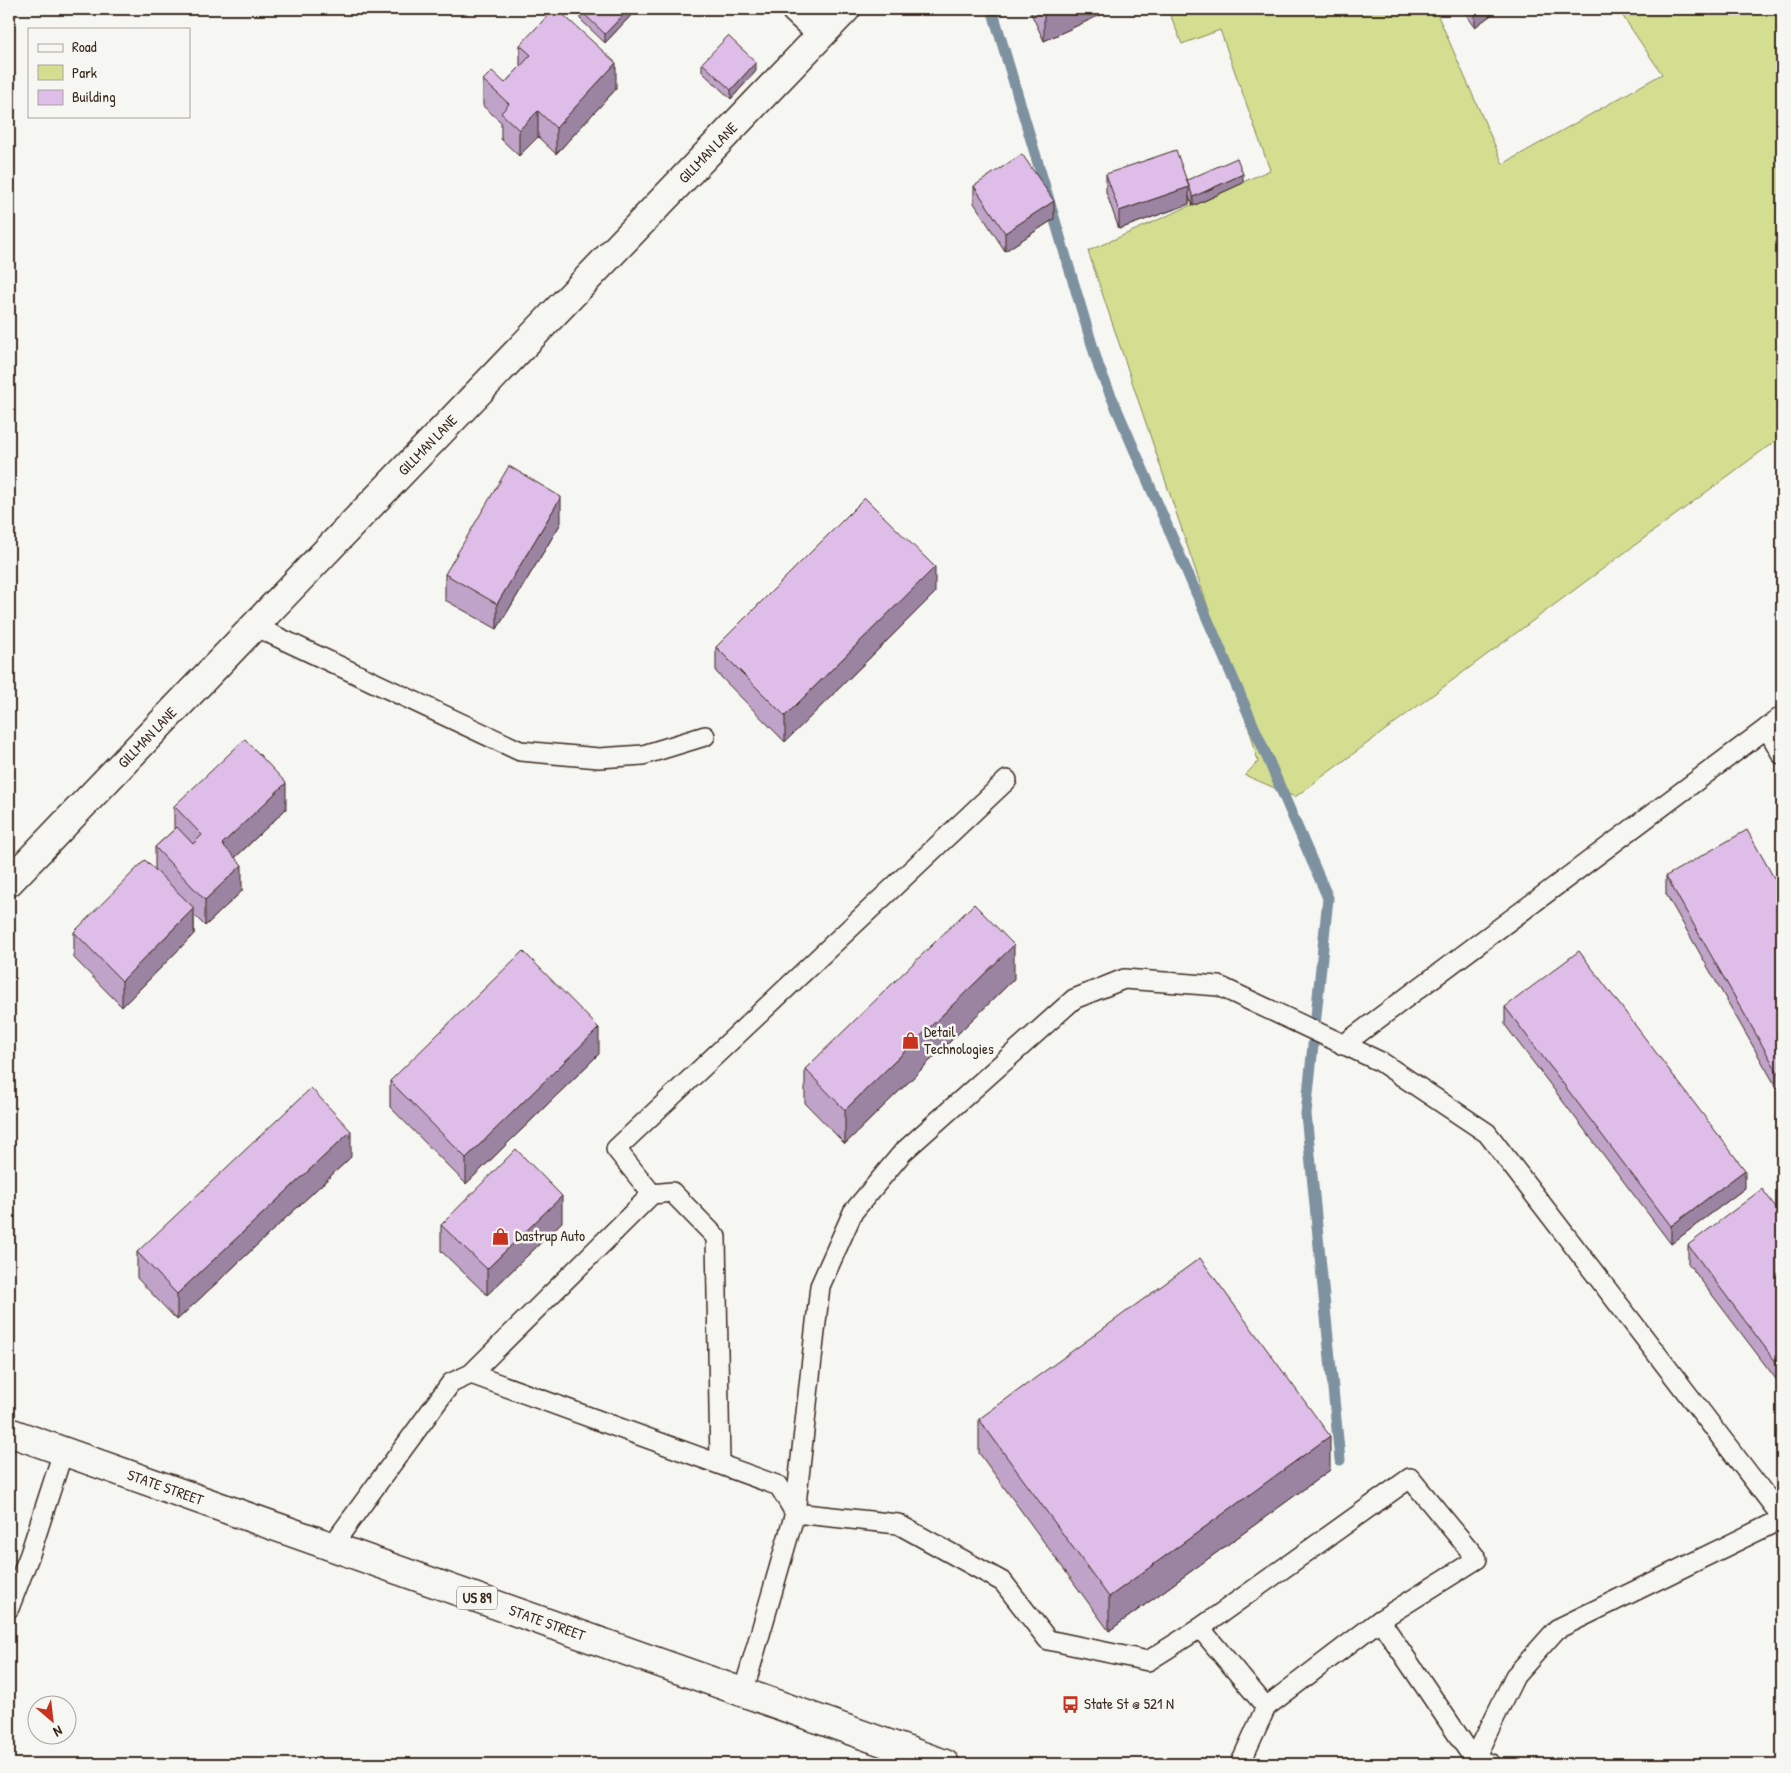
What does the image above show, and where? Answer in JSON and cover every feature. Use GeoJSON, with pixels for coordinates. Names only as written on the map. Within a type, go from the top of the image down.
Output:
{"type":"FeatureCollection","features":[{"type":"Feature","properties":{"kind":"street"},"geometry":{"type":"LineString","coordinates":[[795,9],[821,33]]}},
{"type":"Feature","properties":{"kind":"street","name":"GILLMAN LANE"},"geometry":{"type":"LineString","coordinates":[[9,882],[846,9]]}},
{"type":"Feature","properties":{"kind":"street","name":"STATE STREET"},"geometry":{"type":"LineString","coordinates":[[9,1432],[945,1764]]}},
{"type":"Feature","properties":{"kind":"lane"},"geometry":{"type":"LineString","coordinates":[[254,626],[520,751],[599,758],[643,755],[705,736]]}},
{"type":"Feature","properties":{"kind":"lane"},"geometry":{"type":"LineString","coordinates":[[1343,1045],[1782,716]]}},
{"type":"Feature","properties":{"kind":"lane"},"geometry":{"type":"LineString","coordinates":[[1767,728],[1782,755]]}},
{"type":"Feature","properties":{"kind":"lane"},"geometry":{"type":"LineString","coordinates":[[652,1194],[616,1149],[1007,780]]}},
{"type":"Feature","properties":{"kind":"lane"},"geometry":{"type":"LineString","coordinates":[[744,1693],[795,1513],[820,1286],[853,1212],[903,1152],[1074,999],[1124,980],[1219,986],[1381,1062],[1487,1133],[1782,1518],[1557,1629],[1515,1676],[1479,1762]]}},
{"type":"Feature","properties":{"kind":"lane"},"geometry":{"type":"LineString","coordinates":[[331,1546],[451,1383],[471,1374],[652,1194],[672,1192],[716,1237],[720,1464]]}},
{"type":"Feature","properties":{"kind":"lane"},"geometry":{"type":"LineString","coordinates":[[471,1374],[779,1486],[795,1513]]}},
{"type":"Feature","properties":{"kind":"lane"},"geometry":{"type":"LineString","coordinates":[[9,1608],[30,1554],[63,1452]]}},
{"type":"Feature","properties":{"kind":"lane"},"geometry":{"type":"LineString","coordinates":[[795,1513],[898,1524],[1003,1582],[1048,1640],[1148,1661],[1200,1628],[1410,1478],[1477,1559],[1380,1620],[1266,1707],[1240,1764]]}},
{"type":"Feature","properties":{"kind":"lane"},"geometry":{"type":"LineString","coordinates":[[1380,1620],[1479,1762]]}},
{"type":"Feature","properties":{"kind":"lane"},"geometry":{"type":"LineString","coordinates":[[1200,1628],[1266,1707]]}},
{"type":"Feature","properties":{"kind":"green space"},"geometry":{"type":"Polygon","coordinates":[[[1168,9],[1435,9],[1503,164],[1662,74],[1620,12],[1628,9],[1782,9],[1782,436],[1295,797],[1245,775],[1258,762],[1252,738],[1088,251],[1270,170],[1220,30],[1182,44],[1168,9]]]}},
{"type":"Feature","properties":{"kind":"building"},"geometry":{"type":"Polygon","coordinates":[[[554,9],[557,9],[616,63],[556,128],[538,111],[519,130],[501,113],[509,104],[483,80],[492,71],[505,83],[531,55],[520,45],[554,9]]]}},
{"type":"Feature","properties":{"kind":"building"},"geometry":{"type":"Polygon","coordinates":[[[581,9],[629,9],[605,34],[581,9]]]}},
{"type":"Feature","properties":{"kind":"building"},"geometry":{"type":"Polygon","coordinates":[[[1041,9],[1057,9],[1044,15],[1041,9]]]}},
{"type":"Feature","properties":{"kind":"building"},"geometry":{"type":"Polygon","coordinates":[[[728,36],[756,62],[731,90],[702,63],[728,36]]]}},
{"type":"Feature","properties":{"kind":"building"},"geometry":{"type":"Polygon","coordinates":[[[1176,150],[1189,187],[1119,211],[1106,174],[1176,150]]]}},
{"type":"Feature","properties":{"kind":"building"},"geometry":{"type":"Polygon","coordinates":[[[1022,154],[1054,201],[1005,233],[974,186],[1022,154]]]}},
{"type":"Feature","properties":{"kind":"building"},"geometry":{"type":"Polygon","coordinates":[[[1237,158],[1243,174],[1193,197],[1187,180],[1237,158]]]}},
{"type":"Feature","properties":{"kind":"building"},"geometry":{"type":"Polygon","coordinates":[[[509,466],[561,497],[497,604],[445,574],[509,466]]]}},
{"type":"Feature","properties":{"kind":"building"},"geometry":{"type":"Polygon","coordinates":[[[865,498],[935,567],[785,716],[716,647],[865,498]]]}},
{"type":"Feature","properties":{"kind":"building"},"geometry":{"type":"Polygon","coordinates":[[[245,739],[286,783],[222,844],[242,865],[205,900],[155,847],[177,827],[193,844],[202,835],[174,806],[245,739]]]}},
{"type":"Feature","properties":{"kind":"building"},"geometry":{"type":"Polygon","coordinates":[[[1747,830],[1782,892],[1782,1080],[1666,876],[1747,830]]]}},
{"type":"Feature","properties":{"kind":"building"},"geometry":{"type":"Polygon","coordinates":[[[145,860],[194,908],[122,981],[74,932],[145,860]]]}},
{"type":"Feature","properties":{"kind":"building"},"geometry":{"type":"Polygon","coordinates":[[[974,904],[1014,945],[845,1110],[805,1069],[974,904]]]}},
{"type":"Feature","properties":{"kind":"building"},"geometry":{"type":"Polygon","coordinates":[[[523,951],[599,1028],[466,1158],[390,1081],[523,951]]]}},
{"type":"Feature","properties":{"kind":"building"},"geometry":{"type":"Polygon","coordinates":[[[1579,951],[1745,1170],[1671,1226],[1505,1007],[1579,951]]]}},
{"type":"Feature","properties":{"kind":"building"},"geometry":{"type":"Polygon","coordinates":[[[311,1088],[351,1131],[177,1294],[137,1252],[311,1088]]]}},
{"type":"Feature","properties":{"kind":"building"},"geometry":{"type":"Polygon","coordinates":[[[516,1149],[562,1196],[487,1269],[441,1225],[516,1149]]]}},
{"type":"Feature","properties":{"kind":"building"},"geometry":{"type":"Polygon","coordinates":[[[1762,1189],[1782,1215],[1782,1370],[1688,1245],[1762,1189]]]}},
{"type":"Feature","properties":{"kind":"building"},"geometry":{"type":"Polygon","coordinates":[[[1200,1258],[1330,1436],[1109,1597],[979,1419],[1200,1258]]]}},
{"type":"Feature","properties":{"kind":"waterway"},"geometry":{"type":"LineString","coordinates":[[992,9],[1099,368],[1328,898],[1306,1114],[1340,1460]]}},
{"type":"Feature","properties":{"kind":"place","name":"Detail Technologies"},"geometry":{"type":"Point","coordinates":[910,1041]}},
{"type":"Feature","properties":{"kind":"place","name":"Dastrup Auto"},"geometry":{"type":"Point","coordinates":[501,1236]}},
{"type":"Feature","properties":{"kind":"place","name":"State St @ 521 N"},"geometry":{"type":"Point","coordinates":[1070,1704]}}]}
